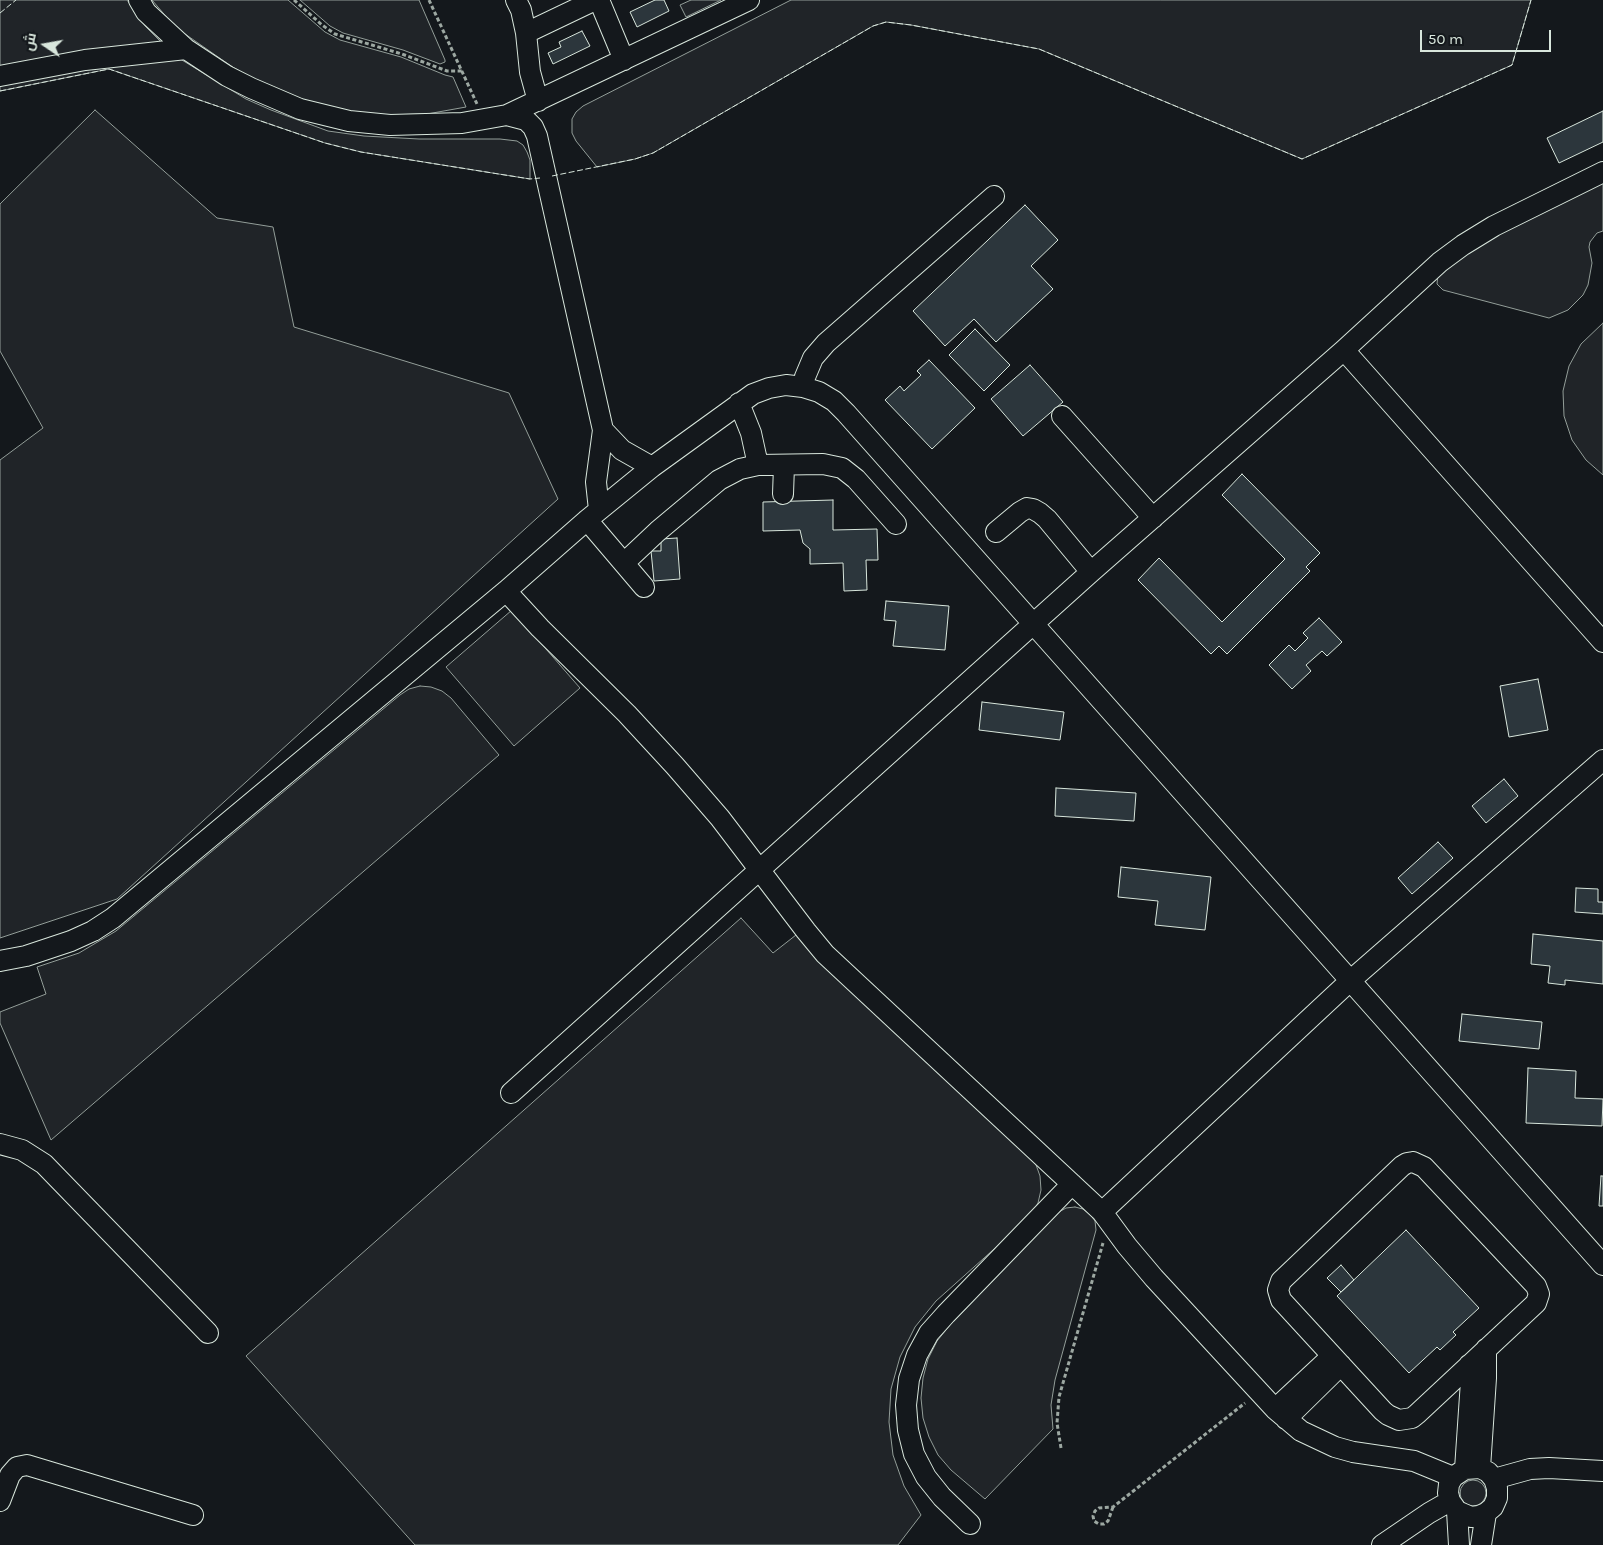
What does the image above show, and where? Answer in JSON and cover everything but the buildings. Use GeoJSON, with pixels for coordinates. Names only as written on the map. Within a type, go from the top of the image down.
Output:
{"type":"FeatureCollection","features":[{"type":"Feature","properties":{"kind":"lane"},"geometry":{"type":"LineString","coordinates":[[139,0],[146,12],[186,49],[227,76],[300,109],[330,118],[397,126],[438,125],[485,120],[507,115],[749,0]]}},
{"type":"Feature","properties":{"kind":"lane"},"geometry":{"type":"LineString","coordinates":[[516,0],[526,33],[530,72],[538,101]]}},
{"type":"Feature","properties":{"kind":"lane"},"geometry":{"type":"LineString","coordinates":[[526,33],[595,0]]}},
{"type":"Feature","properties":{"kind":"lane"},"geometry":{"type":"LineString","coordinates":[[599,0],[624,60]]}},
{"type":"Feature","properties":{"kind":"lane"},"geometry":{"type":"LineString","coordinates":[[0,76],[85,60],[186,49]]}},
{"type":"Feature","properties":{"kind":"lane"},"geometry":{"type":"LineString","coordinates":[[507,115],[526,120],[533,127],[537,136],[603,430],[593,515],[624,563],[644,587]]}},
{"type":"Feature","properties":{"kind":"lane"},"geometry":{"type":"LineString","coordinates":[[511,1093],[1091,572],[1344,350],[1434,268],[1463,245],[1528,208],[1603,172]]}},
{"type":"Feature","properties":{"kind":"lane"},"geometry":{"type":"LineString","coordinates":[[803,387],[813,358],[826,343],[994,196]]}},
{"type":"Feature","properties":{"kind":"lane"},"geometry":{"type":"LineString","coordinates":[[1344,350],[1603,642]]}},
{"type":"Feature","properties":{"kind":"lane"},"geometry":{"type":"LineString","coordinates":[[0,961],[26,956],[71,941],[93,931],[113,918],[652,467],[753,394],[769,388],[786,385],[803,387],[819,392],[834,401],[846,413],[1352,980],[1603,1265]]}},
{"type":"Feature","properties":{"kind":"lane"},"geometry":{"type":"LineString","coordinates":[[739,404],[751,433],[758,465]]}},
{"type":"Feature","properties":{"kind":"lane"},"geometry":{"type":"LineString","coordinates":[[1062,416],[1152,518]]}},
{"type":"Feature","properties":{"kind":"lane"},"geometry":{"type":"LineString","coordinates":[[603,430],[622,450],[652,467]]}},
{"type":"Feature","properties":{"kind":"lane"},"geometry":{"type":"LineString","coordinates":[[624,563],[719,480],[740,469],[758,465],[823,464],[842,468],[856,479],[896,524]]}},
{"type":"Feature","properties":{"kind":"lane"},"geometry":{"type":"LineString","coordinates":[[783,494],[784,466]]}},
{"type":"Feature","properties":{"kind":"lane"},"geometry":{"type":"LineString","coordinates":[[996,532],[1020,512],[1027,508],[1033,509],[1046,519],[1091,572]]}},
{"type":"Feature","properties":{"kind":"lane"},"geometry":{"type":"LineString","coordinates":[[506,591],[540,628],[652,740],[720,818],[825,954],[1072,1184],[1105,1218],[1154,1278],[1259,1392],[1280,1414],[1301,1431],[1335,1447],[1353,1452],[1473,1473],[1512,1473],[1540,1468],[1603,1471]]}},
{"type":"Feature","properties":{"kind":"lane"},"geometry":{"type":"LineString","coordinates":[[1105,1218],[1352,980],[1603,760]]}},
{"type":"Feature","properties":{"kind":"lane"},"geometry":{"type":"LineString","coordinates":[[0,1144],[22,1150],[44,1164],[208,1333]]}},
{"type":"Feature","properties":{"kind":"lane"},"geometry":{"type":"LineString","coordinates":[[1413,1162],[1424,1167],[1538,1290],[1539,1294],[1536,1303],[1486,1350],[1417,1414],[1412,1418],[1399,1420],[1388,1415],[1281,1300],[1278,1290],[1279,1285],[1281,1280],[1402,1166],[1413,1162]]}},
{"type":"Feature","properties":{"kind":"lane"},"geometry":{"type":"LineString","coordinates":[[970,1524],[942,1497],[926,1477],[914,1454],[908,1430],[906,1404],[909,1379],[917,1355],[929,1333],[1072,1184]]}},
{"type":"Feature","properties":{"kind":"lane"},"geometry":{"type":"LineString","coordinates":[[1473,1473],[1486,1378],[1486,1350]]}},
{"type":"Feature","properties":{"kind":"lane"},"geometry":{"type":"LineString","coordinates":[[1280,1414],[1337,1360]]}},
{"type":"Feature","properties":{"kind":"lane"},"geometry":{"type":"LineString","coordinates":[[1470,1365],[1472,1380],[1473,1473]]}},
{"type":"Feature","properties":{"kind":"lane"},"geometry":{"type":"LineString","coordinates":[[0,1500],[10,1475],[17,1467],[27,1465],[194,1515]]}},
{"type":"Feature","properties":{"kind":"lane"},"geometry":{"type":"LineString","coordinates":[[1459,1545],[1453,1506],[1448,1493],[1449,1484],[1473,1473]]}},
{"type":"Feature","properties":{"kind":"lane"},"geometry":{"type":"LineString","coordinates":[[1382,1545],[1428,1513],[1453,1506],[1471,1517],[1486,1513],[1493,1507],[1497,1498],[1497,1488],[1473,1473]]}},
{"type":"Feature","properties":{"kind":"lane"},"geometry":{"type":"LineString","coordinates":[[1482,1545],[1486,1513]]}},
{"type":"Feature","properties":{"kind":"path"},"geometry":{"type":"LineString","coordinates":[[294,0],[335,34],[402,54],[442,70],[462,72]]}},
{"type":"Feature","properties":{"kind":"path"},"geometry":{"type":"LineString","coordinates":[[429,0],[485,120]]}},
{"type":"Feature","properties":{"kind":"path"},"geometry":{"type":"LineString","coordinates":[[1061,1448],[1057,1410],[1105,1218]]}},
{"type":"Feature","properties":{"kind":"path"},"geometry":{"type":"LineString","coordinates":[[1113,1507],[1099,1508],[1093,1516],[1094,1521],[1104,1524],[1108,1521],[1113,1507],[1259,1392]]}},
{"type":"Feature","properties":{"kind":"shaded area"},"geometry":{"type":"Polygon","coordinates":[[[0,0],[127,0],[145,26],[166,47],[0,72],[0,0]]]}},
{"type":"Feature","properties":{"kind":"shaded area"},"geometry":{"type":"Polygon","coordinates":[[[152,0],[288,0],[325,32],[340,40],[401,57],[453,77],[466,107],[427,114],[377,115],[352,112],[303,100],[257,81],[231,66],[175,27],[152,0]]]}},
{"type":"Feature","properties":{"kind":"shaded area"},"geometry":{"type":"Polygon","coordinates":[[[300,0],[419,0],[445,62],[440,64],[403,50],[343,33],[330,26],[300,0]]]}},
{"type":"Feature","properties":{"kind":"shaded area"},"geometry":{"type":"Polygon","coordinates":[[[691,0],[721,0],[686,17],[680,5],[691,0]]]}},
{"type":"Feature","properties":{"kind":"shaded area"},"geometry":{"type":"Polygon","coordinates":[[[791,0],[1531,0],[1512,65],[1302,159],[1039,49],[886,22],[873,26],[653,153],[597,167],[576,141],[572,133],[572,119],[583,106],[791,0]]]}},
{"type":"Feature","properties":{"kind":"shaded area"},"geometry":{"type":"Polygon","coordinates":[[[172,54],[246,99],[328,131],[364,136],[419,139],[500,139],[517,141],[523,145],[530,160],[530,179],[361,152],[325,143],[109,69],[0,91],[0,80],[172,54]]]}},
{"type":"Feature","properties":{"kind":"shaded area"},"geometry":{"type":"Polygon","coordinates":[[[95,110],[217,218],[273,227],[294,327],[509,393],[558,499],[117,899],[0,938],[0,460],[43,428],[0,351],[0,204],[95,110]]]}},
{"type":"Feature","properties":{"kind":"shaded area"},"geometry":{"type":"Polygon","coordinates":[[[1603,178],[1603,231],[1597,233],[1590,242],[1592,263],[1588,285],[1583,295],[1568,310],[1549,318],[1443,290],[1437,284],[1438,274],[1456,257],[1603,178]]]}},
{"type":"Feature","properties":{"kind":"shaded area"},"geometry":{"type":"Polygon","coordinates":[[[1603,323],[1603,475],[1586,460],[1572,440],[1564,416],[1563,391],[1569,366],[1581,344],[1603,323]]]}},
{"type":"Feature","properties":{"kind":"shaded area"},"geometry":{"type":"Polygon","coordinates":[[[512,610],[580,688],[514,746],[446,667],[512,610]]]}},
{"type":"Feature","properties":{"kind":"shaded area"},"geometry":{"type":"Polygon","coordinates":[[[420,686],[442,691],[451,698],[499,755],[51,1140],[0,1023],[0,1012],[46,994],[37,967],[79,953],[116,931],[400,695],[409,689],[420,686]]]}},
{"type":"Feature","properties":{"kind":"shaded area"},"geometry":{"type":"Polygon","coordinates":[[[741,918],[773,953],[796,935],[1027,1151],[1035,1162],[1040,1176],[1041,1190],[1038,1203],[1031,1216],[936,1301],[915,1327],[900,1357],[891,1389],[889,1422],[893,1455],[904,1486],[921,1515],[898,1545],[415,1545],[246,1356],[741,918]]]}},
{"type":"Feature","properties":{"kind":"shaded area"},"geometry":{"type":"Polygon","coordinates":[[[1075,1207],[1083,1209],[1090,1214],[1095,1221],[1096,1230],[1055,1380],[1051,1405],[1053,1429],[985,1499],[951,1470],[938,1455],[929,1437],[923,1418],[921,1398],[923,1378],[928,1359],[937,1341],[950,1325],[1059,1212],[1066,1208],[1075,1207]]]}},
{"type":"Feature","properties":{"kind":"shaded area"},"geometry":{"type":"Polygon","coordinates":[[[1473,1480],[1482,1484],[1486,1493],[1482,1502],[1473,1506],[1464,1502],[1460,1493],[1464,1484],[1473,1480]]]}},
{"type":"Feature","properties":{"kind":"fence"},"geometry":{"type":"LineString","coordinates":[[0,13],[16,0]]}},
{"type":"Feature","properties":{"kind":"fence"},"geometry":{"type":"LineString","coordinates":[[552,176],[635,159],[653,153],[873,26],[886,22],[1039,49],[1302,159],[1512,65],[1531,0]]}},
{"type":"Feature","properties":{"kind":"fence"},"geometry":{"type":"LineString","coordinates":[[0,91],[109,69],[325,143],[361,152],[530,179],[540,178]]}}]}
